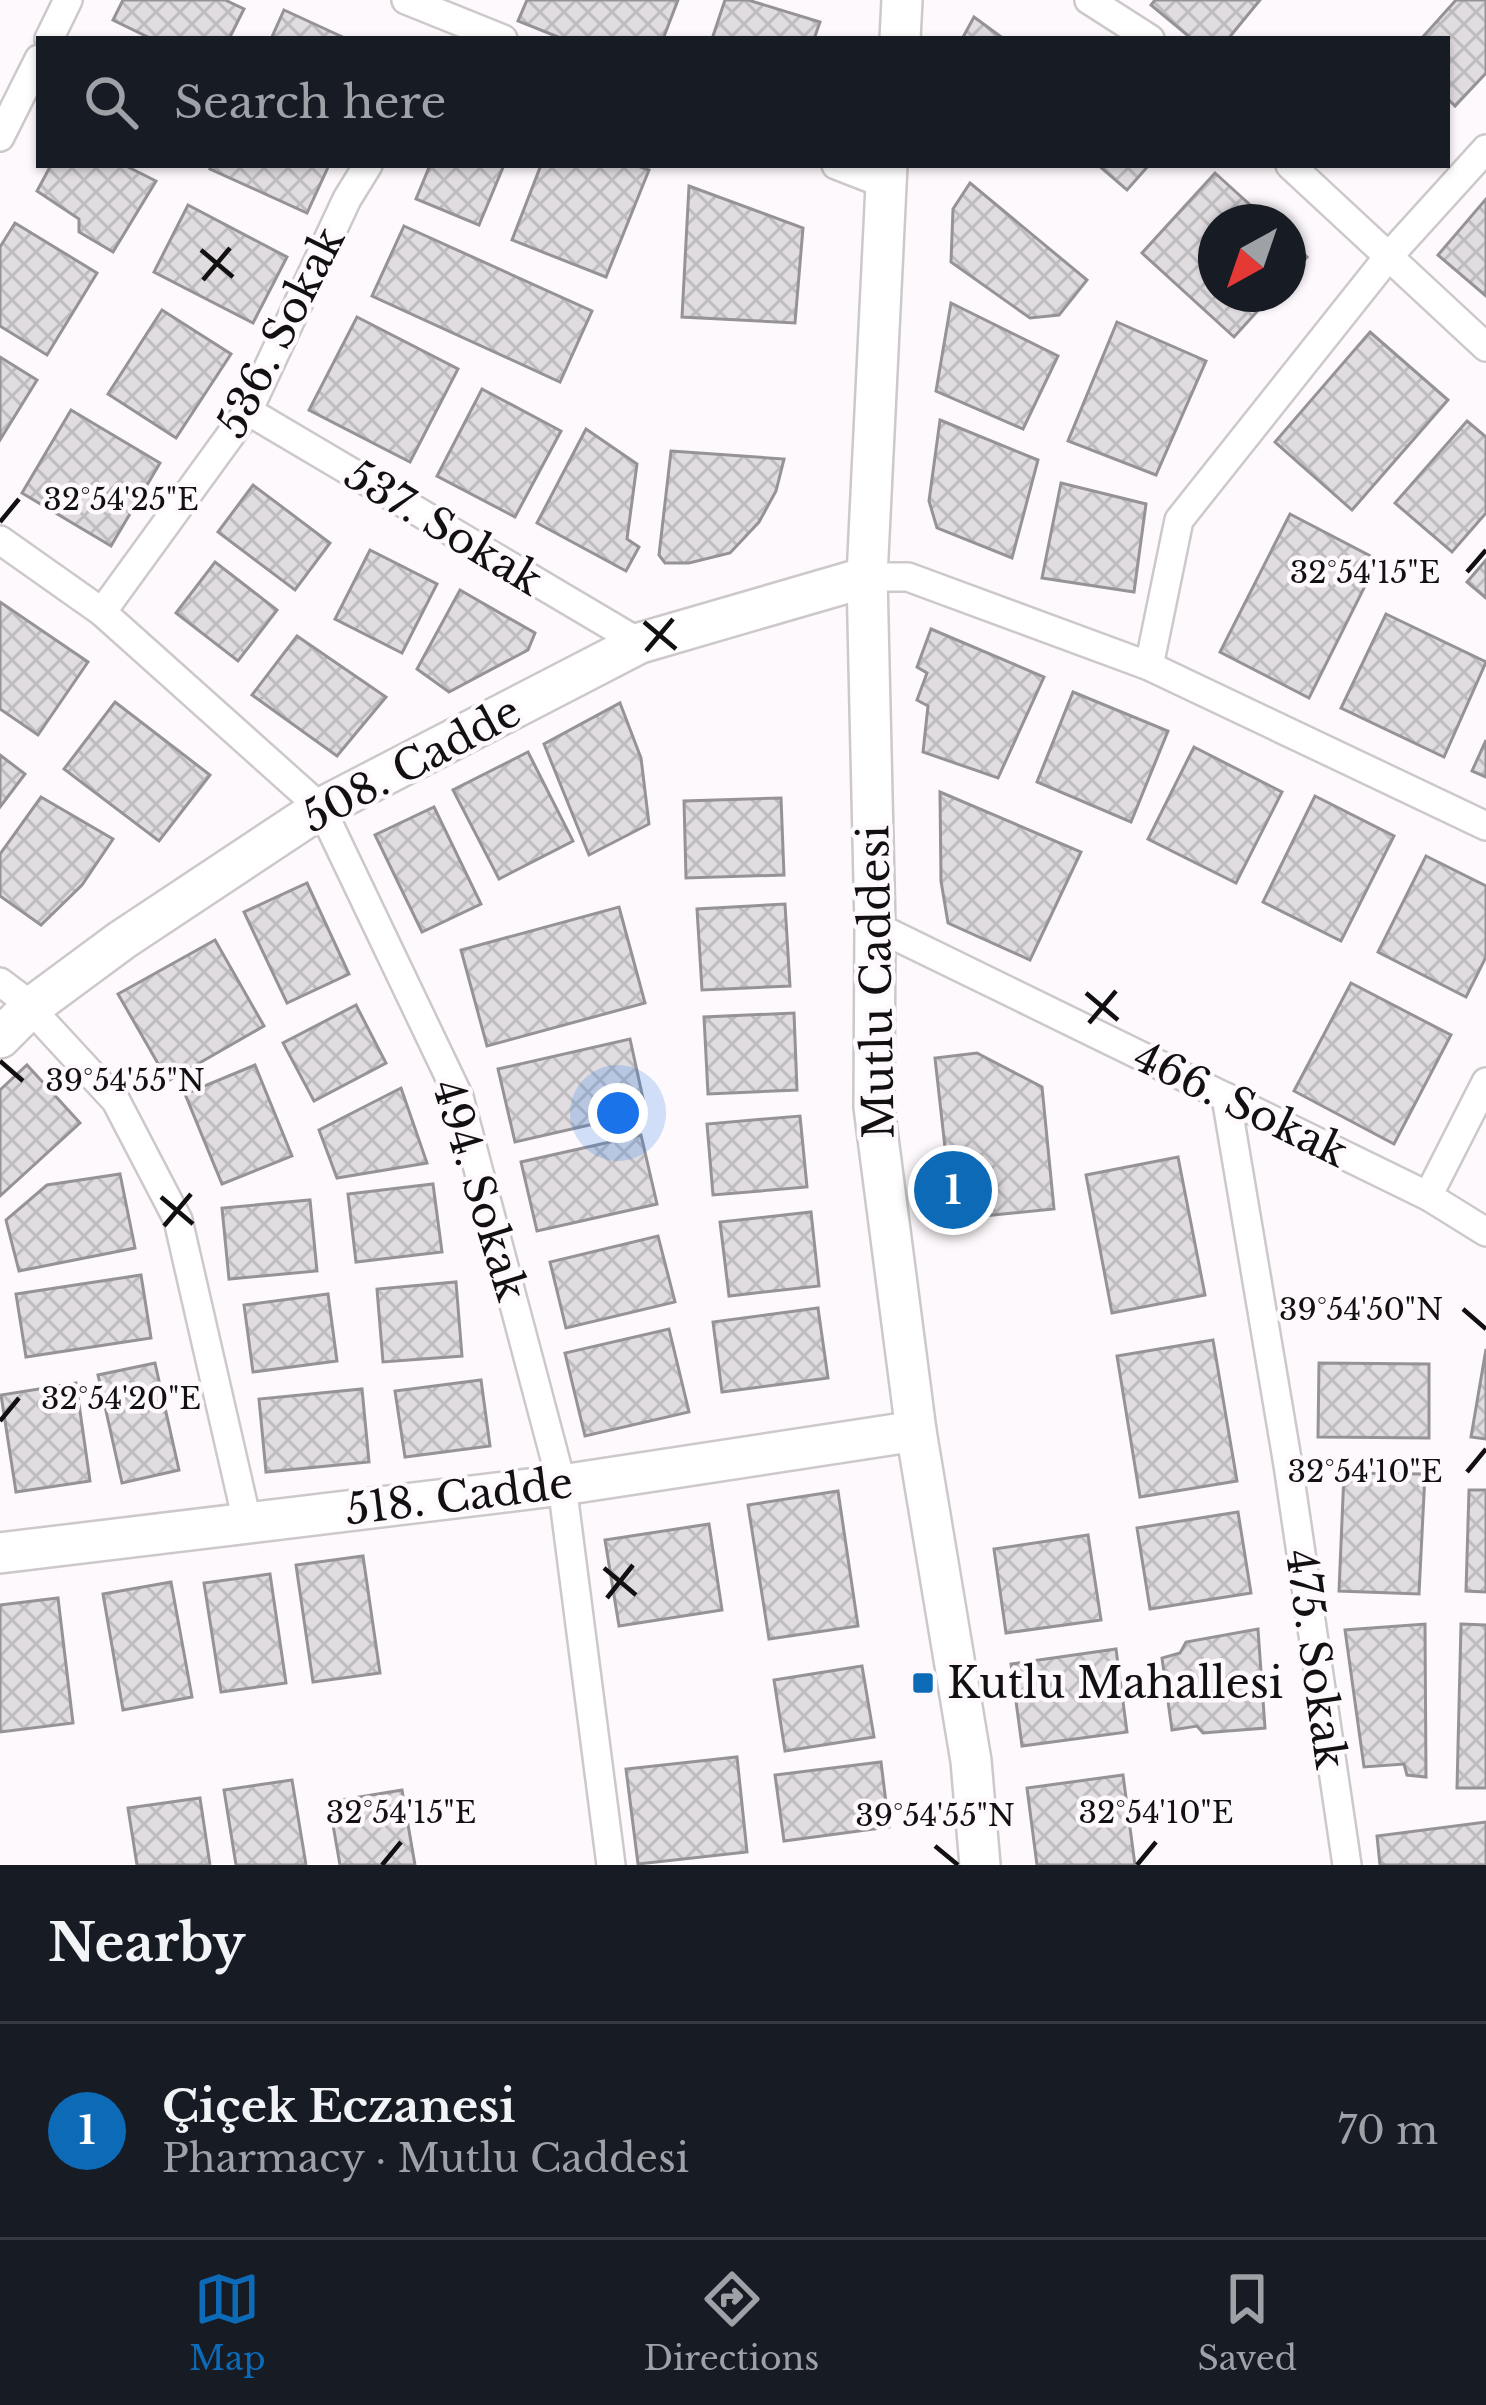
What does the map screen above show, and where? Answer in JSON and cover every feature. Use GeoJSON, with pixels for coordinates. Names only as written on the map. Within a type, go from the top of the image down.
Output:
{"type":"FeatureCollection","features":[{"type":"Feature","properties":{"kind":"street"},"geometry":{"type":"LineString","coordinates":[[50,36],[68,0]]}},
{"type":"Feature","properties":{"kind":"street"},"geometry":{"type":"LineString","coordinates":[[406,0],[450,30],[485,36]]}},
{"type":"Feature","properties":{"kind":"street"},"geometry":{"type":"LineString","coordinates":[[900,36],[902,0]]}},
{"type":"Feature","properties":{"kind":"street"},"geometry":{"type":"LineString","coordinates":[[1089,0],[1145,36]]}},
{"type":"Feature","properties":{"kind":"street"},"geometry":{"type":"LineString","coordinates":[[0,137],[36,65]]}},
{"type":"Feature","properties":{"kind":"street"},"geometry":{"type":"LineString","coordinates":[[1148,666],[1179,520],[1388,257],[1486,149]]}},
{"type":"Feature","properties":{"kind":"street","name":"536. Sokak"},"geometry":{"type":"LineString","coordinates":[[102,612],[248,411],[347,199],[366,168]]}},
{"type":"Feature","properties":{"kind":"street"},"geometry":{"type":"LineString","coordinates":[[853,168],[886,174]]}},
{"type":"Feature","properties":{"kind":"street"},"geometry":{"type":"LineString","coordinates":[[1293,168],[1486,347]]}},
{"type":"Feature","properties":{"kind":"street","name":"Mutlu Caddesi"},"geometry":{"type":"LineString","coordinates":[[886,174],[867,577],[874,1107],[916,1431],[971,1761],[980,1865]]}},
{"type":"Feature","properties":{"kind":"street","name":"537. Sokak"},"geometry":{"type":"LineString","coordinates":[[248,411],[640,643]]}},
{"type":"Feature","properties":{"kind":"street","name":"494. Sokak"},"geometry":{"type":"LineString","coordinates":[[0,540],[102,612],[321,808],[459,1097],[562,1486],[611,1865]]}},
{"type":"Feature","properties":{"kind":"street"},"geometry":{"type":"LineString","coordinates":[[867,577],[908,578],[1148,666],[1486,826]]}},
{"type":"Feature","properties":{"kind":"street","name":"508. Cadde"},"geometry":{"type":"LineString","coordinates":[[0,1038],[30,1008],[122,940],[321,808],[640,643],[867,577]]}},
{"type":"Feature","properties":{"kind":"street","name":"466. Sokak"},"geometry":{"type":"LineString","coordinates":[[875,926],[1428,1196],[1486,1232]]}},
{"type":"Feature","properties":{"kind":"street"},"geometry":{"type":"LineString","coordinates":[[0,982],[116,1101],[178,1220],[247,1521]]}},
{"type":"Feature","properties":{"kind":"street"},"geometry":{"type":"LineString","coordinates":[[1428,1196],[1486,1082]]}},
{"type":"Feature","properties":{"kind":"street","name":"475. Sokak"},"geometry":{"type":"LineString","coordinates":[[1226,1097],[1288,1465],[1347,1865]]}},
{"type":"Feature","properties":{"kind":"street","name":"518. Cadde"},"geometry":{"type":"LineString","coordinates":[[0,1553],[562,1486],[916,1431]]}},
{"type":"Feature","properties":{"kind":"building"},"geometry":{"type":"Polygon","coordinates":[[[123,0],[225,0],[244,9],[230,36],[146,36],[113,20],[123,0]]]}},
{"type":"Feature","properties":{"kind":"building"},"geometry":{"type":"Polygon","coordinates":[[[527,0],[678,0],[664,36],[556,36],[518,21],[527,0]]]}},
{"type":"Feature","properties":{"kind":"building"},"geometry":{"type":"Polygon","coordinates":[[[725,0],[748,0],[820,22],[815,36],[713,36],[725,0]]]}},
{"type":"Feature","properties":{"kind":"building"},"geometry":{"type":"Polygon","coordinates":[[[1155,0],[1260,0],[1230,36],[1188,36],[1151,5],[1155,0]]]}},
{"type":"Feature","properties":{"kind":"building"},"geometry":{"type":"Polygon","coordinates":[[[1456,0],[1486,0],[1486,73],[1455,106],[1450,101],[1450,36],[1424,36],[1456,0]]]}},
{"type":"Feature","properties":{"kind":"building"},"geometry":{"type":"Polygon","coordinates":[[[284,10],[340,36],[272,36],[284,10]]]}},
{"type":"Feature","properties":{"kind":"building"},"geometry":{"type":"Polygon","coordinates":[[[974,17],[1000,36],[964,36],[974,17]]]}},
{"type":"Feature","properties":{"kind":"building"},"geometry":{"type":"Polygon","coordinates":[[[49,168],[130,168],[156,181],[113,252],[79,232],[79,219],[37,191],[49,168]]]}},
{"type":"Feature","properties":{"kind":"building"},"geometry":{"type":"Polygon","coordinates":[[[210,168],[328,168],[307,213],[210,168]]]}},
{"type":"Feature","properties":{"kind":"building"},"geometry":{"type":"Polygon","coordinates":[[[429,168],[503,168],[479,225],[416,199],[429,168]]]}},
{"type":"Feature","properties":{"kind":"building"},"geometry":{"type":"Polygon","coordinates":[[[540,168],[649,170],[606,277],[512,240],[540,168]]]}},
{"type":"Feature","properties":{"kind":"building"},"geometry":{"type":"Polygon","coordinates":[[[1101,168],[1146,168],[1127,190],[1101,168]]]}},
{"type":"Feature","properties":{"kind":"building"},"geometry":{"type":"Polygon","coordinates":[[[1215,173],[1249,204],[1198,204],[1198,304],[1142,253],[1215,173]]]}},
{"type":"Feature","properties":{"kind":"building"},"geometry":{"type":"Polygon","coordinates":[[[970,183],[1087,280],[1059,315],[1030,318],[951,262],[953,209],[970,183]]]}},
{"type":"Feature","properties":{"kind":"building"},"geometry":{"type":"Polygon","coordinates":[[[689,186],[803,228],[795,323],[682,317],[689,186]]]}},
{"type":"Feature","properties":{"kind":"building"},"geometry":{"type":"Polygon","coordinates":[[[1486,199],[1486,296],[1438,255],[1486,199]]]}},
{"type":"Feature","properties":{"kind":"building"},"geometry":{"type":"Polygon","coordinates":[[[188,205],[287,257],[253,323],[154,272],[188,205]]]}},
{"type":"Feature","properties":{"kind":"building"},"geometry":{"type":"Polygon","coordinates":[[[15,223],[97,273],[47,355],[0,326],[0,247],[15,223]]]}},
{"type":"Feature","properties":{"kind":"building"},"geometry":{"type":"Polygon","coordinates":[[[404,226],[592,311],[560,382],[372,296],[404,226]]]}},
{"type":"Feature","properties":{"kind":"building"},"geometry":{"type":"Polygon","coordinates":[[[951,303],[1058,356],[1023,429],[936,391],[951,303]]]}},
{"type":"Feature","properties":{"kind":"building"},"geometry":{"type":"Polygon","coordinates":[[[162,310],[231,354],[176,438],[108,394],[162,310]]]}},
{"type":"Feature","properties":{"kind":"building"},"geometry":{"type":"Polygon","coordinates":[[[1207,312],[1257,312],[1234,337],[1207,312]]]}},
{"type":"Feature","properties":{"kind":"building"},"geometry":{"type":"Polygon","coordinates":[[[357,317],[458,369],[410,462],[309,410],[357,317]]]}},
{"type":"Feature","properties":{"kind":"building"},"geometry":{"type":"Polygon","coordinates":[[[1117,322],[1206,361],[1156,475],[1068,441],[1117,322]]]}},
{"type":"Feature","properties":{"kind":"building"},"geometry":{"type":"Polygon","coordinates":[[[1370,332],[1448,400],[1352,510],[1275,442],[1370,332]]]}},
{"type":"Feature","properties":{"kind":"building"},"geometry":{"type":"Polygon","coordinates":[[[0,357],[37,380],[0,440],[0,357]]]}},
{"type":"Feature","properties":{"kind":"building"},"geometry":{"type":"Polygon","coordinates":[[[482,389],[561,431],[515,517],[437,476],[482,389]]]}},
{"type":"Feature","properties":{"kind":"building"},"geometry":{"type":"Polygon","coordinates":[[[71,410],[160,463],[111,546],[22,493],[71,410]]]}},
{"type":"Feature","properties":{"kind":"building"},"geometry":{"type":"Polygon","coordinates":[[[940,420],[1038,460],[1012,558],[937,528],[929,501],[940,420]]]}},
{"type":"Feature","properties":{"kind":"building"},"geometry":{"type":"Polygon","coordinates":[[[1467,421],[1486,437],[1486,513],[1452,552],[1395,503],[1467,421]]]}},
{"type":"Feature","properties":{"kind":"building"},"geometry":{"type":"Polygon","coordinates":[[[586,429],[637,464],[627,539],[639,547],[626,571],[537,523],[586,429]]]}},
{"type":"Feature","properties":{"kind":"building"},"geometry":{"type":"Polygon","coordinates":[[[671,451],[784,459],[776,491],[759,522],[730,553],[689,563],[665,563],[659,555],[671,451]]]}},
{"type":"Feature","properties":{"kind":"building"},"geometry":{"type":"Polygon","coordinates":[[[1061,483],[1146,504],[1134,592],[1042,578],[1061,483]]]}},
{"type":"Feature","properties":{"kind":"building"},"geometry":{"type":"Polygon","coordinates":[[[253,485],[330,543],[295,590],[218,532],[253,485]]]}},
{"type":"Feature","properties":{"kind":"building"},"geometry":{"type":"Polygon","coordinates":[[[1290,514],[1378,560],[1309,698],[1220,652],[1290,514]]]}},
{"type":"Feature","properties":{"kind":"building"},"geometry":{"type":"Polygon","coordinates":[[[370,550],[437,584],[402,653],[335,619],[370,550]]]}},
{"type":"Feature","properties":{"kind":"building"},"geometry":{"type":"Polygon","coordinates":[[[1486,560],[1486,598],[1467,582],[1486,560]]]}},
{"type":"Feature","properties":{"kind":"building"},"geometry":{"type":"Polygon","coordinates":[[[215,562],[277,610],[238,661],[176,613],[215,562]]]}},
{"type":"Feature","properties":{"kind":"building"},"geometry":{"type":"Polygon","coordinates":[[[460,590],[535,633],[528,650],[449,692],[417,669],[460,590]]]}},
{"type":"Feature","properties":{"kind":"building"},"geometry":{"type":"Polygon","coordinates":[[[0,602],[88,662],[38,735],[0,709],[0,602]]]}},
{"type":"Feature","properties":{"kind":"building"},"geometry":{"type":"Polygon","coordinates":[[[1386,614],[1486,662],[1444,757],[1341,708],[1386,614]]]}},
{"type":"Feature","properties":{"kind":"building"},"geometry":{"type":"Polygon","coordinates":[[[931,629],[1044,677],[998,778],[923,752],[928,706],[917,700],[927,673],[917,667],[931,629]]]}},
{"type":"Feature","properties":{"kind":"building"},"geometry":{"type":"Polygon","coordinates":[[[297,636],[386,697],[337,756],[252,695],[297,636]]]}},
{"type":"Feature","properties":{"kind":"building"},"geometry":{"type":"Polygon","coordinates":[[[1073,692],[1168,731],[1131,822],[1037,782],[1073,692]]]}},
{"type":"Feature","properties":{"kind":"building"},"geometry":{"type":"Polygon","coordinates":[[[115,702],[210,775],[159,841],[64,769],[115,702]]]}},
{"type":"Feature","properties":{"kind":"building"},"geometry":{"type":"Polygon","coordinates":[[[620,703],[641,758],[649,824],[589,855],[544,744],[620,703]]]}},
{"type":"Feature","properties":{"kind":"building"},"geometry":{"type":"Polygon","coordinates":[[[1486,740],[1486,777],[1472,771],[1486,740]]]}},
{"type":"Feature","properties":{"kind":"building"},"geometry":{"type":"Polygon","coordinates":[[[1194,747],[1282,792],[1236,883],[1148,839],[1194,747]]]}},
{"type":"Feature","properties":{"kind":"building"},"geometry":{"type":"Polygon","coordinates":[[[528,752],[573,841],[499,879],[453,790],[528,752]]]}},
{"type":"Feature","properties":{"kind":"building"},"geometry":{"type":"Polygon","coordinates":[[[0,755],[25,774],[0,807],[0,755]]]}},
{"type":"Feature","properties":{"kind":"building"},"geometry":{"type":"Polygon","coordinates":[[[940,792],[1081,852],[1030,960],[948,923],[941,881],[940,792]]]}},
{"type":"Feature","properties":{"kind":"building"},"geometry":{"type":"Polygon","coordinates":[[[1315,796],[1394,836],[1341,941],[1263,902],[1315,796]]]}},
{"type":"Feature","properties":{"kind":"building"},"geometry":{"type":"Polygon","coordinates":[[[41,797],[113,839],[82,885],[41,925],[0,896],[0,854],[41,797]]]}},
{"type":"Feature","properties":{"kind":"building"},"geometry":{"type":"Polygon","coordinates":[[[781,798],[784,875],[686,878],[684,801],[781,798]]]}},
{"type":"Feature","properties":{"kind":"building"},"geometry":{"type":"Polygon","coordinates":[[[434,807],[481,904],[422,932],[375,835],[434,807]]]}},
{"type":"Feature","properties":{"kind":"building"},"geometry":{"type":"Polygon","coordinates":[[[1426,856],[1486,886],[1486,957],[1466,997],[1378,952],[1426,856]]]}},
{"type":"Feature","properties":{"kind":"building"},"geometry":{"type":"Polygon","coordinates":[[[307,883],[349,974],[287,1003],[244,912],[307,883]]]}},
{"type":"Feature","properties":{"kind":"building"},"geometry":{"type":"Polygon","coordinates":[[[785,904],[790,986],[702,990],[697,909],[785,904]]]}},
{"type":"Feature","properties":{"kind":"building"},"geometry":{"type":"Polygon","coordinates":[[[619,907],[645,1003],[487,1046],[461,950],[619,907]]]}},
{"type":"Feature","properties":{"kind":"building"},"geometry":{"type":"Polygon","coordinates":[[[215,940],[264,1026],[168,1081],[118,994],[215,940]]]}},
{"type":"Feature","properties":{"kind":"building"},"geometry":{"type":"Polygon","coordinates":[[[1351,983],[1451,1035],[1394,1144],[1294,1091],[1351,983]]]}},
{"type":"Feature","properties":{"kind":"building"},"geometry":{"type":"Polygon","coordinates":[[[356,1005],[386,1063],[314,1101],[283,1043],[356,1005]]]}},
{"type":"Feature","properties":{"kind":"building"},"geometry":{"type":"Polygon","coordinates":[[[794,1013],[797,1090],[708,1094],[704,1017],[794,1013]]]}},
{"type":"Feature","properties":{"kind":"building"},"geometry":{"type":"Polygon","coordinates":[[[630,1039],[646,1112],[515,1142],[498,1069],[630,1039]]]}},
{"type":"Feature","properties":{"kind":"building"},"geometry":{"type":"Polygon","coordinates":[[[977,1053],[1042,1087],[1054,1209],[953,1219],[935,1058],[977,1053]]]}},
{"type":"Feature","properties":{"kind":"building"},"geometry":{"type":"Polygon","coordinates":[[[27,1065],[80,1123],[0,1196],[0,1090],[27,1065]]]}},
{"type":"Feature","properties":{"kind":"building"},"geometry":{"type":"Polygon","coordinates":[[[255,1065],[292,1156],[222,1184],[185,1094],[255,1065]]]}},
{"type":"Feature","properties":{"kind":"building"},"geometry":{"type":"Polygon","coordinates":[[[401,1088],[427,1163],[337,1178],[319,1130],[401,1088]]]}},
{"type":"Feature","properties":{"kind":"building"},"geometry":{"type":"Polygon","coordinates":[[[800,1116],[807,1187],[713,1195],[707,1124],[800,1116]]]}},
{"type":"Feature","properties":{"kind":"building"},"geometry":{"type":"Polygon","coordinates":[[[641,1135],[657,1204],[537,1231],[521,1162],[641,1135]]]}},
{"type":"Feature","properties":{"kind":"building"},"geometry":{"type":"Polygon","coordinates":[[[1178,1157],[1205,1295],[1112,1313],[1086,1175],[1178,1157]]]}},
{"type":"Feature","properties":{"kind":"building"},"geometry":{"type":"Polygon","coordinates":[[[120,1174],[135,1248],[19,1271],[6,1220],[47,1185],[120,1174]]]}},
{"type":"Feature","properties":{"kind":"building"},"geometry":{"type":"Polygon","coordinates":[[[433,1184],[442,1252],[356,1262],[348,1194],[433,1184]]]}},
{"type":"Feature","properties":{"kind":"building"},"geometry":{"type":"Polygon","coordinates":[[[310,1200],[317,1271],[229,1279],[222,1208],[310,1200]]]}},
{"type":"Feature","properties":{"kind":"building"},"geometry":{"type":"Polygon","coordinates":[[[811,1212],[819,1286],[729,1296],[720,1222],[811,1212]]]}},
{"type":"Feature","properties":{"kind":"building"},"geometry":{"type":"Polygon","coordinates":[[[658,1236],[675,1302],[566,1328],[550,1262],[658,1236]]]}},
{"type":"Feature","properties":{"kind":"building"},"geometry":{"type":"Polygon","coordinates":[[[141,1275],[151,1338],[26,1357],[16,1294],[141,1275]]]}},
{"type":"Feature","properties":{"kind":"building"},"geometry":{"type":"Polygon","coordinates":[[[456,1282],[462,1356],[383,1362],[377,1289],[456,1282]]]}},
{"type":"Feature","properties":{"kind":"building"},"geometry":{"type":"Polygon","coordinates":[[[328,1294],[337,1361],[253,1372],[244,1305],[328,1294]]]}},
{"type":"Feature","properties":{"kind":"building"},"geometry":{"type":"Polygon","coordinates":[[[818,1308],[828,1378],[722,1392],[713,1322],[818,1308]]]}},
{"type":"Feature","properties":{"kind":"building"},"geometry":{"type":"Polygon","coordinates":[[[669,1329],[689,1412],[585,1436],[565,1353],[669,1329]]]}},
{"type":"Feature","properties":{"kind":"building"},"geometry":{"type":"Polygon","coordinates":[[[1213,1340],[1237,1481],[1140,1497],[1117,1356],[1213,1340]]]}},
{"type":"Feature","properties":{"kind":"building"},"geometry":{"type":"Polygon","coordinates":[[[1486,1349],[1486,1439],[1471,1437],[1486,1349]]]}},
{"type":"Feature","properties":{"kind":"building"},"geometry":{"type":"Polygon","coordinates":[[[155,1363],[179,1470],[122,1483],[98,1375],[155,1363]]]}},
{"type":"Feature","properties":{"kind":"building"},"geometry":{"type":"Polygon","coordinates":[[[1319,1363],[1429,1364],[1429,1438],[1318,1437],[1319,1363]]]}},
{"type":"Feature","properties":{"kind":"building"},"geometry":{"type":"Polygon","coordinates":[[[481,1380],[490,1446],[405,1457],[395,1391],[481,1380]]]}},
{"type":"Feature","properties":{"kind":"building"},"geometry":{"type":"Polygon","coordinates":[[[76,1383],[90,1481],[16,1492],[1,1395],[76,1383]]]}},
{"type":"Feature","properties":{"kind":"building"},"geometry":{"type":"Polygon","coordinates":[[[362,1389],[369,1462],[266,1472],[259,1399],[362,1389]]]}},
{"type":"Feature","properties":{"kind":"building"},"geometry":{"type":"Polygon","coordinates":[[[1344,1473],[1425,1474],[1419,1594],[1339,1591],[1344,1473]]]}},
{"type":"Feature","properties":{"kind":"building"},"geometry":{"type":"Polygon","coordinates":[[[1469,1490],[1486,1490],[1486,1592],[1466,1591],[1469,1490]]]}},
{"type":"Feature","properties":{"kind":"building"},"geometry":{"type":"Polygon","coordinates":[[[838,1491],[858,1626],[769,1639],[748,1505],[838,1491]]]}},
{"type":"Feature","properties":{"kind":"building"},"geometry":{"type":"Polygon","coordinates":[[[1238,1512],[1251,1593],[1150,1609],[1137,1528],[1238,1512]]]}},
{"type":"Feature","properties":{"kind":"building"},"geometry":{"type":"Polygon","coordinates":[[[709,1524],[722,1610],[619,1626],[605,1540],[709,1524]]]}},
{"type":"Feature","properties":{"kind":"building"},"geometry":{"type":"Polygon","coordinates":[[[1088,1535],[1101,1620],[1006,1633],[994,1549],[1088,1535]]]}},
{"type":"Feature","properties":{"kind":"building"},"geometry":{"type":"Polygon","coordinates":[[[363,1556],[380,1673],[313,1682],[296,1565],[363,1556]]]}},
{"type":"Feature","properties":{"kind":"building"},"geometry":{"type":"Polygon","coordinates":[[[270,1574],[286,1683],[221,1692],[204,1583],[270,1574]]]}},
{"type":"Feature","properties":{"kind":"building"},"geometry":{"type":"Polygon","coordinates":[[[171,1582],[192,1697],[123,1710],[103,1594],[171,1582]]]}},
{"type":"Feature","properties":{"kind":"building"},"geometry":{"type":"Polygon","coordinates":[[[58,1598],[73,1723],[0,1732],[0,1605],[58,1598]]]}},
{"type":"Feature","properties":{"kind":"building"},"geometry":{"type":"Polygon","coordinates":[[[1425,1624],[1426,1777],[1407,1775],[1404,1764],[1364,1767],[1345,1630],[1425,1624]]]}},
{"type":"Feature","properties":{"kind":"building"},"geometry":{"type":"Polygon","coordinates":[[[1461,1624],[1486,1625],[1486,1788],[1457,1788],[1461,1624]]]}},
{"type":"Feature","properties":{"kind":"building"},"geometry":{"type":"Polygon","coordinates":[[[1258,1629],[1265,1728],[1203,1733],[1197,1726],[1172,1730],[1162,1658],[1180,1653],[1186,1642],[1258,1629]]]}},
{"type":"Feature","properties":{"kind":"building"},"geometry":{"type":"Polygon","coordinates":[[[1116,1649],[1127,1732],[1022,1746],[1011,1664],[1116,1649]]]}},
{"type":"Feature","properties":{"kind":"building"},"geometry":{"type":"Polygon","coordinates":[[[862,1666],[874,1737],[785,1751],[774,1680],[862,1666]]]}},
{"type":"Feature","properties":{"kind":"building"},"geometry":{"type":"Polygon","coordinates":[[[737,1757],[747,1852],[638,1864],[626,1769],[737,1757]]]}},
{"type":"Feature","properties":{"kind":"building"},"geometry":{"type":"Polygon","coordinates":[[[881,1762],[889,1827],[784,1841],[775,1775],[881,1762]]]}},
{"type":"Feature","properties":{"kind":"building"},"geometry":{"type":"Polygon","coordinates":[[[1123,1775],[1135,1865],[1037,1865],[1027,1788],[1123,1775]]]}},
{"type":"Feature","properties":{"kind":"building"},"geometry":{"type":"Polygon","coordinates":[[[292,1780],[306,1865],[236,1865],[224,1790],[292,1780]]]}},
{"type":"Feature","properties":{"kind":"building"},"geometry":{"type":"Polygon","coordinates":[[[402,1790],[415,1865],[340,1865],[329,1802],[402,1790]]]}},
{"type":"Feature","properties":{"kind":"building"},"geometry":{"type":"Polygon","coordinates":[[[200,1798],[210,1865],[137,1865],[128,1808],[200,1798]]]}},
{"type":"Feature","properties":{"kind":"building"},"geometry":{"type":"Polygon","coordinates":[[[1486,1822],[1486,1865],[1380,1865],[1377,1836],[1486,1822]]]}},
{"type":"Feature","properties":{"kind":"place","name":"Çiçek Eczanesi"},"geometry":{"type":"Point","coordinates":[953,1190]}},
{"type":"Feature","properties":{"kind":"place","name":"Kutlu Mahallesi"},"geometry":{"type":"Point","coordinates":[923,1683]}}]}
